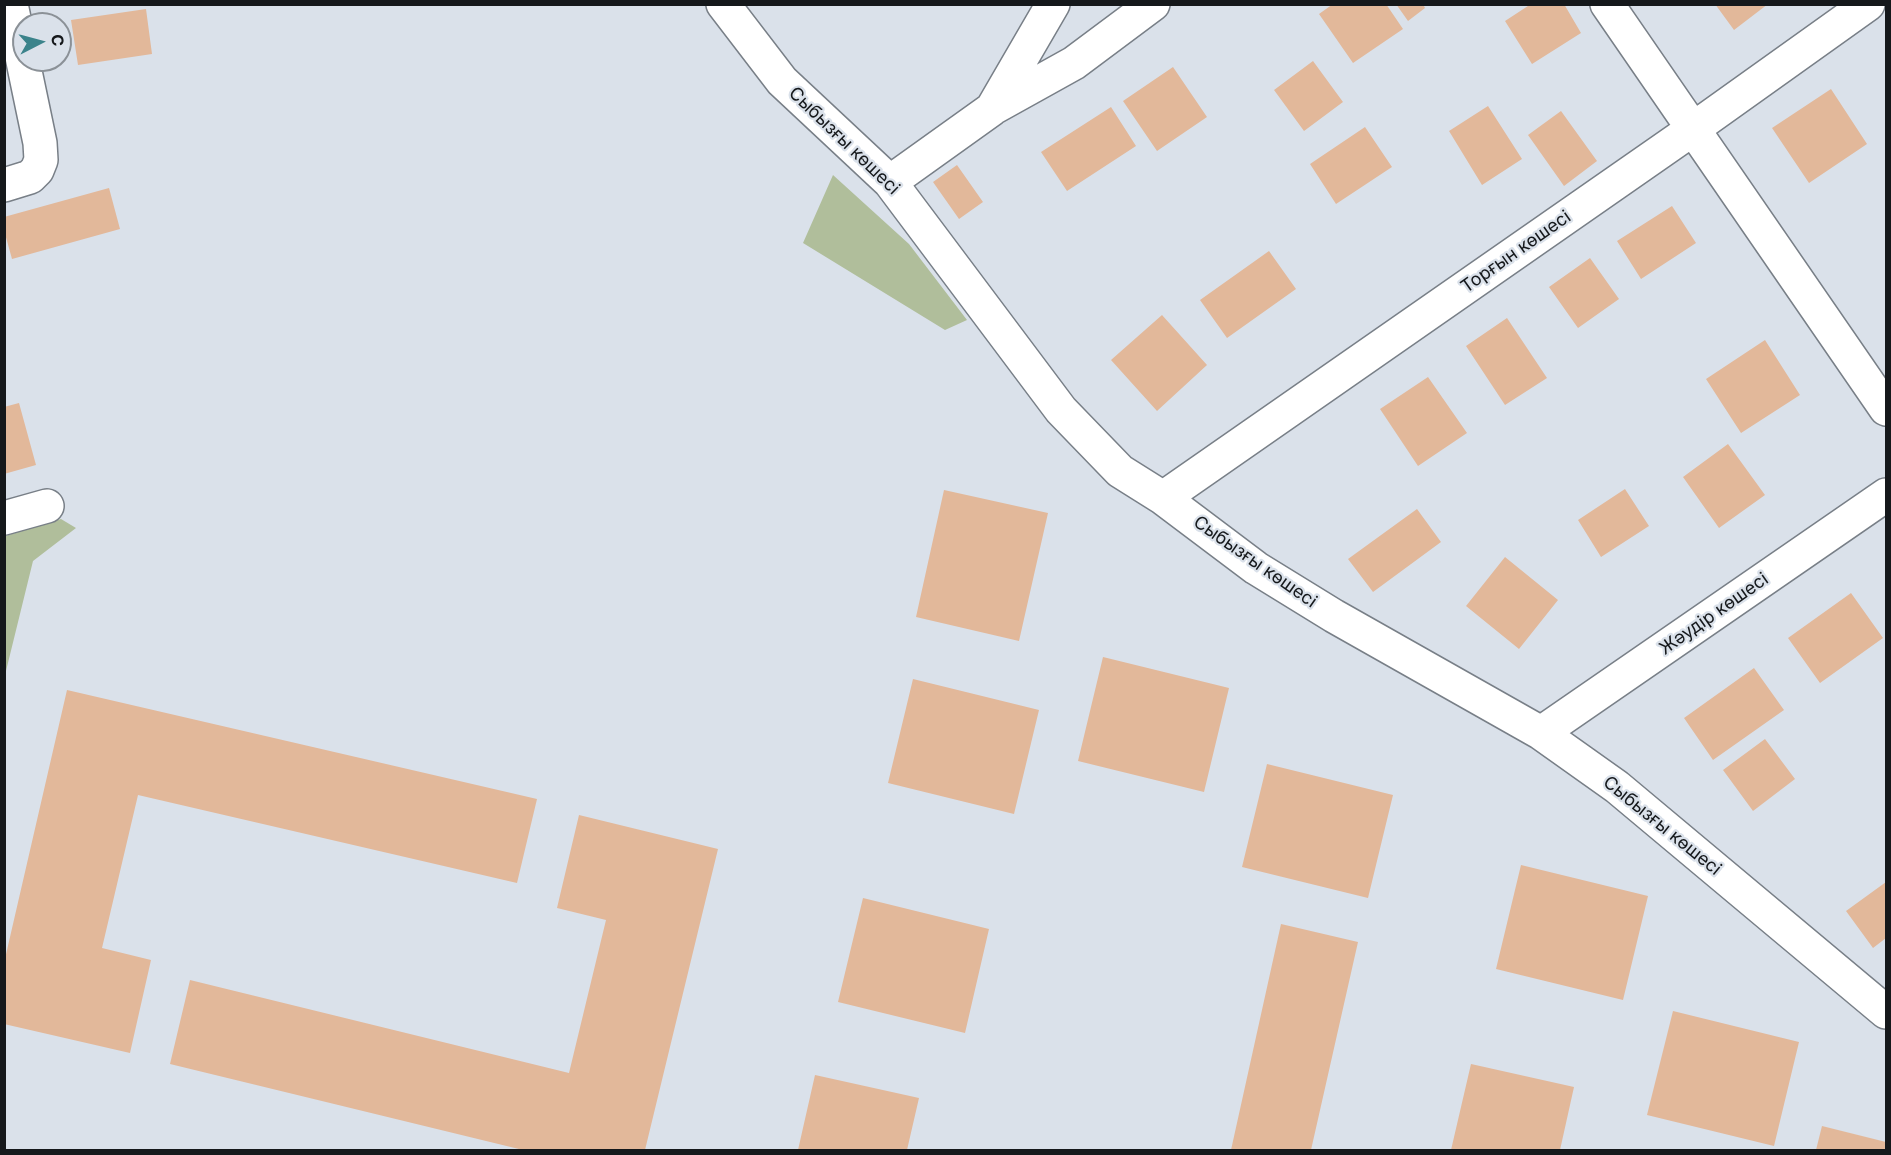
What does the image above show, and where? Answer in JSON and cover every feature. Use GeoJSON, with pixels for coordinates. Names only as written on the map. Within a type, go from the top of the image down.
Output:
{"type":"FeatureCollection","features":[{"type":"Feature","properties":{"kind":"street"},"geometry":{"type":"LineString","coordinates":[[4,185],[30,177],[37,170],[41,160],[40,143],[11,4]]}},
{"type":"Feature","properties":{"kind":"street","name":"Сыбызғы көшесі"},"geometry":{"type":"LineString","coordinates":[[723,4],[782,81],[890,182],[1060,410],[1120,471],[1163,498],[1266,574],[1334,616],[1541,733],[1617,787],[1885,1008]]}},
{"type":"Feature","properties":{"kind":"street"},"geometry":{"type":"LineString","coordinates":[[992,109],[1053,4]]}},
{"type":"Feature","properties":{"kind":"street"},"geometry":{"type":"LineString","coordinates":[[890,182],[992,109],[1074,63],[1153,4]]}},
{"type":"Feature","properties":{"kind":"street"},"geometry":{"type":"LineString","coordinates":[[1607,4],[1887,409]]}},
{"type":"Feature","properties":{"kind":"street","name":"Торғын көшесі"},"geometry":{"type":"LineString","coordinates":[[1163,498],[1693,129],[1868,4]]}},
{"type":"Feature","properties":{"kind":"street","name":"Жәудір көшесі"},"geometry":{"type":"LineString","coordinates":[[1541,733],[1887,495]]}},
{"type":"Feature","properties":{"kind":"street"},"geometry":{"type":"LineString","coordinates":[[4,518],[47,506]]}},
{"type":"Feature","properties":{"kind":"green space"},"geometry":{"type":"Polygon","coordinates":[[[833,175],[909,244],[967,320],[945,330],[803,243],[833,175]]]}},
{"type":"Feature","properties":{"kind":"green space"},"geometry":{"type":"Polygon","coordinates":[[[61,519],[76,528],[33,561],[5,675],[5,536],[61,519]]]}},
{"type":"Feature","properties":{"kind":"building"},"geometry":{"type":"Polygon","coordinates":[[[1333,4],[1386,4],[1403,29],[1353,63],[1319,14],[1333,4]]]}},
{"type":"Feature","properties":{"kind":"building"},"geometry":{"type":"Polygon","coordinates":[[[1396,4],[1423,4],[1425,8],[1408,21],[1396,4]]]}},
{"type":"Feature","properties":{"kind":"building"},"geometry":{"type":"Polygon","coordinates":[[[1531,4],[1564,4],[1581,33],[1532,64],[1505,21],[1531,4]]]}},
{"type":"Feature","properties":{"kind":"building"},"geometry":{"type":"Polygon","coordinates":[[[1715,4],[1768,4],[1734,30],[1715,4]]]}},
{"type":"Feature","properties":{"kind":"building"},"geometry":{"type":"Polygon","coordinates":[[[146,9],[152,54],[78,65],[72,20],[146,9]]]}},
{"type":"Feature","properties":{"kind":"building"},"geometry":{"type":"Polygon","coordinates":[[[1313,61],[1343,102],[1304,131],[1274,90],[1313,61]]]}},
{"type":"Feature","properties":{"kind":"building"},"geometry":{"type":"Polygon","coordinates":[[[1173,67],[1207,117],[1157,151],[1123,101],[1173,67]]]}},
{"type":"Feature","properties":{"kind":"building"},"geometry":{"type":"Polygon","coordinates":[[[1831,89],[1867,144],[1809,183],[1772,128],[1831,89]]]}},
{"type":"Feature","properties":{"kind":"building"},"geometry":{"type":"Polygon","coordinates":[[[1488,106],[1522,159],[1482,185],[1449,131],[1488,106]]]}},
{"type":"Feature","properties":{"kind":"building"},"geometry":{"type":"Polygon","coordinates":[[[1111,107],[1136,146],[1067,191],[1041,152],[1111,107]]]}},
{"type":"Feature","properties":{"kind":"building"},"geometry":{"type":"Polygon","coordinates":[[[1561,111],[1597,161],[1564,186],[1528,135],[1561,111]]]}},
{"type":"Feature","properties":{"kind":"building"},"geometry":{"type":"Polygon","coordinates":[[[1365,127],[1392,167],[1336,204],[1310,164],[1365,127]]]}},
{"type":"Feature","properties":{"kind":"building"},"geometry":{"type":"Polygon","coordinates":[[[957,165],[983,202],[959,219],[933,182],[957,165]]]}},
{"type":"Feature","properties":{"kind":"building"},"geometry":{"type":"Polygon","coordinates":[[[109,188],[120,229],[12,259],[4,230],[4,217],[109,188]]]}},
{"type":"Feature","properties":{"kind":"building"},"geometry":{"type":"Polygon","coordinates":[[[1672,206],[1696,243],[1641,279],[1617,241],[1672,206]]]}},
{"type":"Feature","properties":{"kind":"building"},"geometry":{"type":"Polygon","coordinates":[[[1269,251],[1296,289],[1227,338],[1200,300],[1269,251]]]}},
{"type":"Feature","properties":{"kind":"building"},"geometry":{"type":"Polygon","coordinates":[[[1590,258],[1619,299],[1578,328],[1549,287],[1590,258]]]}},
{"type":"Feature","properties":{"kind":"building"},"geometry":{"type":"Polygon","coordinates":[[[1162,315],[1207,365],[1157,411],[1111,360],[1162,315]]]}},
{"type":"Feature","properties":{"kind":"building"},"geometry":{"type":"Polygon","coordinates":[[[1507,318],[1547,378],[1505,405],[1466,346],[1507,318]]]}},
{"type":"Feature","properties":{"kind":"building"},"geometry":{"type":"Polygon","coordinates":[[[1765,340],[1800,395],[1741,433],[1706,379],[1765,340]]]}},
{"type":"Feature","properties":{"kind":"building"},"geometry":{"type":"Polygon","coordinates":[[[1428,377],[1467,433],[1418,466],[1380,409],[1428,377]]]}},
{"type":"Feature","properties":{"kind":"building"},"geometry":{"type":"Polygon","coordinates":[[[19,403],[36,465],[4,474],[4,407],[19,403]]]}},
{"type":"Feature","properties":{"kind":"building"},"geometry":{"type":"Polygon","coordinates":[[[1728,444],[1765,495],[1719,528],[1683,477],[1728,444]]]}},
{"type":"Feature","properties":{"kind":"building"},"geometry":{"type":"Polygon","coordinates":[[[1625,489],[1649,526],[1601,557],[1578,520],[1625,489]]]}},
{"type":"Feature","properties":{"kind":"building"},"geometry":{"type":"Polygon","coordinates":[[[944,490],[1048,513],[1019,641],[916,617],[944,490]]]}},
{"type":"Feature","properties":{"kind":"building"},"geometry":{"type":"Polygon","coordinates":[[[1417,509],[1441,542],[1373,592],[1348,559],[1417,509]]]}},
{"type":"Feature","properties":{"kind":"building"},"geometry":{"type":"Polygon","coordinates":[[[1505,557],[1558,600],[1519,649],[1466,606],[1505,557]]]}},
{"type":"Feature","properties":{"kind":"building"},"geometry":{"type":"Polygon","coordinates":[[[1851,593],[1883,638],[1820,683],[1788,638],[1851,593]]]}},
{"type":"Feature","properties":{"kind":"building"},"geometry":{"type":"Polygon","coordinates":[[[1103,657],[1229,688],[1204,792],[1078,761],[1103,657]]]}},
{"type":"Feature","properties":{"kind":"building"},"geometry":{"type":"Polygon","coordinates":[[[1754,668],[1784,710],[1713,760],[1684,718],[1754,668]]]}},
{"type":"Feature","properties":{"kind":"building"},"geometry":{"type":"Polygon","coordinates":[[[913,679],[1039,710],[1014,814],[888,783],[913,679]]]}},
{"type":"Feature","properties":{"kind":"building"},"geometry":{"type":"Polygon","coordinates":[[[67,690],[537,799],[517,883],[138,795],[102,948],[151,960],[130,1053],[4,1024],[4,963],[67,690]]]}},
{"type":"Feature","properties":{"kind":"building"},"geometry":{"type":"Polygon","coordinates":[[[1765,739],[1795,779],[1753,811],[1723,770],[1765,739]]]}},
{"type":"Feature","properties":{"kind":"building"},"geometry":{"type":"Polygon","coordinates":[[[1267,764],[1393,795],[1368,898],[1242,867],[1267,764]]]}},
{"type":"Feature","properties":{"kind":"building"},"geometry":{"type":"Polygon","coordinates":[[[579,815],[718,849],[645,1150],[523,1150],[170,1064],[190,980],[569,1073],[606,920],[557,908],[579,815]]]}},
{"type":"Feature","properties":{"kind":"building"},"geometry":{"type":"Polygon","coordinates":[[[1521,865],[1648,896],[1623,1000],[1496,969],[1521,865]]]}},
{"type":"Feature","properties":{"kind":"building"},"geometry":{"type":"Polygon","coordinates":[[[1886,882],[1886,938],[1873,948],[1846,911],[1886,882]]]}},
{"type":"Feature","properties":{"kind":"building"},"geometry":{"type":"Polygon","coordinates":[[[863,898],[989,929],[965,1033],[838,1002],[863,898]]]}},
{"type":"Feature","properties":{"kind":"building"},"geometry":{"type":"Polygon","coordinates":[[[1281,924],[1358,942],[1311,1150],[1231,1150],[1281,924]]]}},
{"type":"Feature","properties":{"kind":"building"},"geometry":{"type":"Polygon","coordinates":[[[1673,1011],[1799,1042],[1774,1146],[1647,1115],[1673,1011]]]}},
{"type":"Feature","properties":{"kind":"building"},"geometry":{"type":"Polygon","coordinates":[[[1471,1064],[1574,1087],[1560,1150],[1451,1150],[1471,1064]]]}},
{"type":"Feature","properties":{"kind":"building"},"geometry":{"type":"Polygon","coordinates":[[[815,1075],[919,1098],[907,1150],[798,1150],[815,1075]]]}},
{"type":"Feature","properties":{"kind":"building"},"geometry":{"type":"Polygon","coordinates":[[[1822,1126],[1886,1142],[1886,1150],[1816,1150],[1822,1126]]]}}]}
